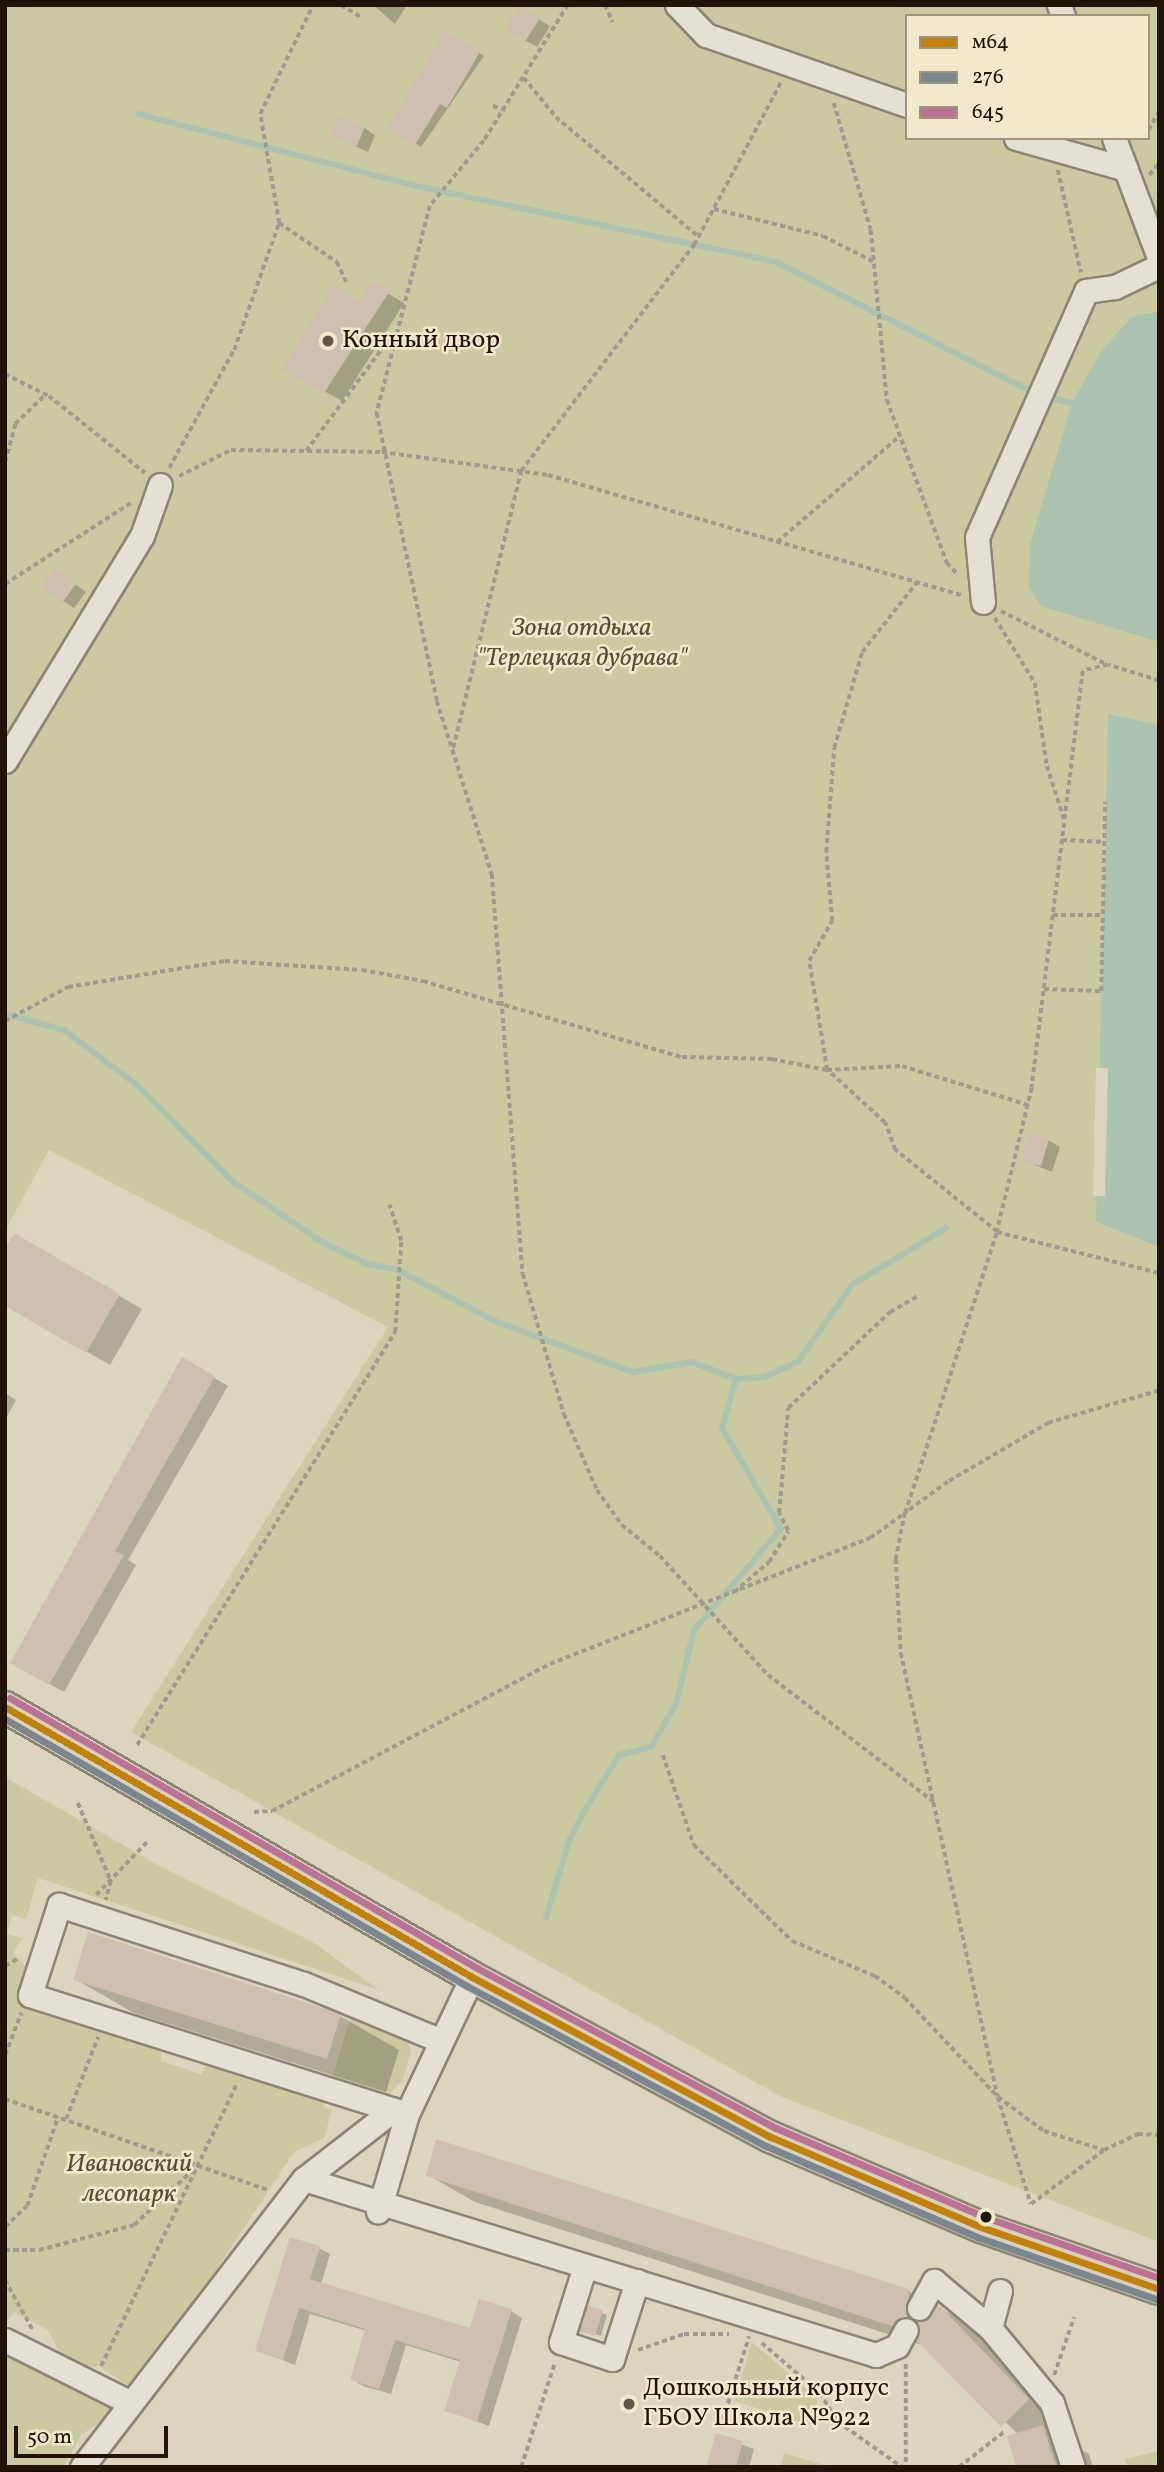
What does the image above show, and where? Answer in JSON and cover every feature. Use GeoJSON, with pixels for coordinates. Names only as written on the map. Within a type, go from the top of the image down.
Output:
{"type":"FeatureCollection","features":[{"type":"Feature","properties":{"kind":"main road"},"geometry":{"type":"LineString","coordinates":[[5,1707],[472,1977],[771,2137],[981,2227],[1159,2289]]}},
{"type":"Feature","properties":{"kind":"street"},"geometry":{"type":"LineString","coordinates":[[677,5],[706,35],[828,81],[905,104]]}},
{"type":"Feature","properties":{"kind":"street"},"geometry":{"type":"LineString","coordinates":[[1022,140],[1126,169]]}},
{"type":"Feature","properties":{"kind":"street"},"geometry":{"type":"LineString","coordinates":[[1115,140],[1159,258]]}},
{"type":"Feature","properties":{"kind":"street"},"geometry":{"type":"LineString","coordinates":[[983,601],[977,537],[1086,291],[1115,287],[1159,266]]}},
{"type":"Feature","properties":{"kind":"street"},"geometry":{"type":"LineString","coordinates":[[5,761],[142,536],[160,485]]}},
{"type":"Feature","properties":{"kind":"street"},"geometry":{"type":"LineString","coordinates":[[400,2112],[30,1995],[59,1905],[304,1984],[439,2040]]}},
{"type":"Feature","properties":{"kind":"street"},"geometry":{"type":"LineString","coordinates":[[379,2207],[400,2112],[472,1977]]}},
{"type":"Feature","properties":{"kind":"street"},"geometry":{"type":"LineString","coordinates":[[82,2467],[131,2403],[179,2350],[297,2188],[400,2112]]}},
{"type":"Feature","properties":{"kind":"street"},"geometry":{"type":"LineString","coordinates":[[297,2188],[379,2207],[637,2281],[752,2326],[876,2354],[901,2338]]}},
{"type":"Feature","properties":{"kind":"street"},"geometry":{"type":"LineString","coordinates":[[586,2266],[561,2343],[612,2358],[637,2281]]}},
{"type":"Feature","properties":{"kind":"street"},"geometry":{"type":"LineString","coordinates":[[919,2308],[934,2281],[990,2328],[1047,2396],[1073,2467]]}},
{"type":"Feature","properties":{"kind":"street"},"geometry":{"type":"LineString","coordinates":[[990,2328],[1000,2291]]}},
{"type":"Feature","properties":{"kind":"street"},"geometry":{"type":"LineString","coordinates":[[5,2340],[131,2403]]}},
{"type":"Feature","properties":{"kind":"path"},"geometry":{"type":"LineString","coordinates":[[160,485],[234,350],[279,223],[260,114],[313,5]]}},
{"type":"Feature","properties":{"kind":"path"},"geometry":{"type":"LineString","coordinates":[[341,5],[361,17]]}},
{"type":"Feature","properties":{"kind":"path"},"geometry":{"type":"LineString","coordinates":[[568,5],[505,110],[438,196],[394,332],[377,413],[382,452],[452,750],[492,874],[498,1006],[523,1275],[564,1415],[597,1490],[622,1525],[703,1602],[768,1675],[934,1802]]}},
{"type":"Feature","properties":{"kind":"path"},"geometry":{"type":"LineString","coordinates":[[605,5],[613,22]]}},
{"type":"Feature","properties":{"kind":"path"},"geometry":{"type":"LineString","coordinates":[[452,750],[521,471],[698,238],[789,66]]}},
{"type":"Feature","properties":{"kind":"path"},"geometry":{"type":"LineString","coordinates":[[524,78],[556,117],[698,238]]}},
{"type":"Feature","properties":{"kind":"path"},"geometry":{"type":"LineString","coordinates":[[828,81],[871,230],[887,400],[947,563],[983,601],[1018,648],[1035,683],[1047,766],[1065,819]]}},
{"type":"Feature","properties":{"kind":"path"},"geometry":{"type":"LineString","coordinates":[[493,106],[505,110]]}},
{"type":"Feature","properties":{"kind":"path"},"geometry":{"type":"LineString","coordinates":[[1054,150],[1086,291]]}},
{"type":"Feature","properties":{"kind":"path"},"geometry":{"type":"LineString","coordinates":[[1152,171],[1159,174]]}},
{"type":"Feature","properties":{"kind":"path"},"geometry":{"type":"LineString","coordinates":[[713,209],[822,236],[874,262]]}},
{"type":"Feature","properties":{"kind":"path"},"geometry":{"type":"LineString","coordinates":[[279,223],[337,262],[347,283]]}},
{"type":"Feature","properties":{"kind":"path"},"geometry":{"type":"LineString","coordinates":[[306,451],[394,332]]}},
{"type":"Feature","properties":{"kind":"path"},"geometry":{"type":"LineString","coordinates":[[5,374],[45,394],[160,485]]}},
{"type":"Feature","properties":{"kind":"path"},"geometry":{"type":"LineString","coordinates":[[5,462],[15,424],[45,394]]}},
{"type":"Feature","properties":{"kind":"path"},"geometry":{"type":"LineString","coordinates":[[777,542],[900,436]]}},
{"type":"Feature","properties":{"kind":"path"},"geometry":{"type":"LineString","coordinates":[[5,584],[160,485],[231,450],[382,452],[521,471],[983,601],[1108,665],[1159,681]]}},
{"type":"Feature","properties":{"kind":"path"},"geometry":{"type":"LineString","coordinates":[[917,582],[862,652],[834,748],[826,852],[832,921],[809,961],[827,1070],[861,1096],[914,1168],[997,1232],[1159,1273]]}},
{"type":"Feature","properties":{"kind":"path"},"geometry":{"type":"LineString","coordinates":[[1108,665],[1083,671],[1028,1105],[997,1232],[905,1513],[896,1559],[901,1653],[998,2097],[1031,2204],[1104,2150],[1138,2134],[1159,2135]]}},
{"type":"Feature","properties":{"kind":"path"},"geometry":{"type":"LineString","coordinates":[[1044,989],[1101,990],[1105,802]]}},
{"type":"Feature","properties":{"kind":"path"},"geometry":{"type":"LineString","coordinates":[[1062,840],[1105,842]]}},
{"type":"Feature","properties":{"kind":"path"},"geometry":{"type":"LineString","coordinates":[[1053,915],[1103,915]]}},
{"type":"Feature","properties":{"kind":"path"},"geometry":{"type":"LineString","coordinates":[[5,1021],[68,987],[225,961],[362,970],[682,1057],[772,1059],[827,1070],[902,1066],[1028,1105]]}},
{"type":"Feature","properties":{"kind":"path"},"geometry":{"type":"LineString","coordinates":[[137,1745],[395,1332],[401,1241],[389,1205]]}},
{"type":"Feature","properties":{"kind":"path"},"geometry":{"type":"LineString","coordinates":[[733,1592],[769,1562],[788,1531],[779,1513],[788,1408],[890,1312],[920,1295]]}},
{"type":"Feature","properties":{"kind":"path"},"geometry":{"type":"LineString","coordinates":[[254,1812],[272,1811],[551,1664],[870,1538],[905,1513],[1049,1423],[1159,1391]]}},
{"type":"Feature","properties":{"kind":"path"},"geometry":{"type":"LineString","coordinates":[[663,1755],[694,1845],[792,1941],[875,1976],[905,1998],[998,2097],[1044,2131],[1104,2150]]}},
{"type":"Feature","properties":{"kind":"path"},"geometry":{"type":"LineString","coordinates":[[78,1803],[111,1881],[102,1919]]}},
{"type":"Feature","properties":{"kind":"path"},"geometry":{"type":"LineString","coordinates":[[79,1911],[149,1840]]}},
{"type":"Feature","properties":{"kind":"path"},"geometry":{"type":"LineString","coordinates":[[5,2055],[30,1995]]}},
{"type":"Feature","properties":{"kind":"path"},"geometry":{"type":"LineString","coordinates":[[66,2119],[105,2019]]}},
{"type":"Feature","properties":{"kind":"path"},"geometry":{"type":"LineString","coordinates":[[93,2384],[246,2063]]}},
{"type":"Feature","properties":{"kind":"path"},"geometry":{"type":"LineString","coordinates":[[5,2099],[198,2164],[297,2188]]}},
{"type":"Feature","properties":{"kind":"path"},"geometry":{"type":"LineString","coordinates":[[5,2227],[27,2206],[58,2117]]}},
{"type":"Feature","properties":{"kind":"path"},"geometry":{"type":"LineString","coordinates":[[5,2250],[39,2250],[134,2225],[198,2164]]}},
{"type":"Feature","properties":{"kind":"path"},"geometry":{"type":"LineString","coordinates":[[5,2280],[49,2362]]}},
{"type":"Feature","properties":{"kind":"path"},"geometry":{"type":"LineString","coordinates":[[1047,2396],[1074,2317]]}},
{"type":"Feature","properties":{"kind":"path"},"geometry":{"type":"LineString","coordinates":[[612,2358],[684,2334],[752,2326]]}},
{"type":"Feature","properties":{"kind":"path"},"geometry":{"type":"LineString","coordinates":[[720,2428],[752,2326]]}},
{"type":"Feature","properties":{"kind":"path"},"geometry":{"type":"LineString","coordinates":[[752,2326],[820,2393],[838,2422],[904,2467]]}},
{"type":"Feature","properties":{"kind":"path"},"geometry":{"type":"LineString","coordinates":[[901,2338],[906,2365],[904,2467]]}},
{"type":"Feature","properties":{"kind":"path"},"geometry":{"type":"LineString","coordinates":[[521,2467],[561,2343]]}},
{"type":"Feature","properties":{"kind":"path"},"geometry":{"type":"LineString","coordinates":[[959,2467],[1005,2431]]}},
{"type":"Feature","properties":{"kind":"green space","name":"Зона отдыха \"Терлецкая дубрава\""},"geometry":{"type":"Polygon","coordinates":[[[5,5],[1159,5],[1159,2242],[782,2097],[131,1732],[388,1327],[49,1150],[5,1231],[5,5]]]}},
{"type":"Feature","properties":{"kind":"green space","name":"Ивановский лесопарк"},"geometry":{"type":"Polygon","coordinates":[[[5,1777],[163,1868],[311,1941],[379,1990],[38,1878],[26,1919],[12,1915],[7,1934],[22,1938],[13,1953],[54,1997],[160,2036],[161,2061],[201,2074],[213,2052],[326,2098],[324,2106],[332,2110],[324,2138],[294,2152],[144,2379],[138,2376],[128,2385],[99,2366],[81,2367],[123,2408],[82,2434],[63,2467],[5,2467],[5,2330],[64,2360],[48,2330],[14,2312],[5,2324],[5,1777]]]}},
{"type":"Feature","properties":{"kind":"green space"},"geometry":{"type":"Polygon","coordinates":[[[352,2013],[405,2034],[411,2052],[402,2081],[386,2097],[332,2079],[352,2013]]]}},
{"type":"Feature","properties":{"kind":"green space"},"geometry":{"type":"Polygon","coordinates":[[[752,2342],[818,2399],[809,2425],[734,2401],[752,2342]]]}},
{"type":"Feature","properties":{"kind":"green space"},"geometry":{"type":"Polygon","coordinates":[[[1159,2451],[1159,2467],[1127,2467],[1125,2459],[1159,2451]]]}},
{"type":"Feature","properties":{"kind":"green space"},"geometry":{"type":"Polygon","coordinates":[[[784,2453],[824,2465],[780,2467],[784,2453]]]}},
{"type":"Feature","properties":{"kind":"shaded area"},"geometry":{"type":"Polygon","coordinates":[[[1159,311],[1159,642],[1041,606],[1029,588],[1030,544],[1072,403],[1101,351],[1132,317],[1159,311]]]}},
{"type":"Feature","properties":{"kind":"shaded area"},"geometry":{"type":"Polygon","coordinates":[[[1108,714],[1159,725],[1159,1247],[1096,1222],[1108,714]]]}},
{"type":"Feature","properties":{"kind":"pier"},"geometry":{"type":"Polygon","coordinates":[[[1096,1068],[1108,1068],[1105,1196],[1093,1196],[1096,1068]]]}},
{"type":"Feature","properties":{"kind":"building"},"geometry":{"type":"Polygon","coordinates":[[[519,6],[540,18],[525,42],[504,30],[519,6]]]}},
{"type":"Feature","properties":{"kind":"building"},"geometry":{"type":"Polygon","coordinates":[[[444,31],[480,52],[447,108],[440,104],[415,145],[387,129],[444,31]]]}},
{"type":"Feature","properties":{"kind":"building"},"geometry":{"type":"Polygon","coordinates":[[[338,116],[365,127],[356,147],[330,136],[338,116]]]}},
{"type":"Feature","properties":{"kind":"building","name":"Конный двор"},"geometry":{"type":"Polygon","coordinates":[[[372,281],[389,292],[324,393],[282,370],[333,284],[359,302],[372,281]]]}},
{"type":"Feature","properties":{"kind":"building"},"geometry":{"type":"Polygon","coordinates":[[[56,568],[76,584],[62,603],[41,586],[56,568]]]}},
{"type":"Feature","properties":{"kind":"building"},"geometry":{"type":"Polygon","coordinates":[[[1029,1133],[1049,1139],[1041,1166],[1021,1161],[1029,1133]]]}},
{"type":"Feature","properties":{"kind":"building"},"geometry":{"type":"Polygon","coordinates":[[[14,1233],[120,1294],[86,1353],[5,1306],[5,1249],[14,1233]]]}},
{"type":"Feature","properties":{"kind":"building"},"geometry":{"type":"Polygon","coordinates":[[[182,1357],[215,1376],[115,1551],[124,1555],[49,1685],[10,1663],[182,1357]]]}},
{"type":"Feature","properties":{"kind":"building"},"geometry":{"type":"Polygon","coordinates":[[[88,1932],[341,2014],[327,2059],[73,1980],[88,1932]]]}},
{"type":"Feature","properties":{"kind":"building"},"geometry":{"type":"Polygon","coordinates":[[[436,2139],[909,2289],[908,2317],[892,2326],[426,2176],[436,2139]]]}},
{"type":"Feature","properties":{"kind":"building"},"geometry":{"type":"Polygon","coordinates":[[[290,2237],[320,2246],[310,2279],[470,2328],[479,2299],[512,2309],[477,2421],[444,2411],[460,2360],[395,2340],[379,2389],[350,2380],[365,2329],[299,2308],[283,2360],[255,2351],[290,2237]]]}},
{"type":"Feature","properties":{"kind":"building"},"geometry":{"type":"Polygon","coordinates":[[[938,2304],[1029,2399],[1001,2427],[916,2340],[917,2321],[927,2320],[938,2304]]]}},
{"type":"Feature","properties":{"kind":"building"},"geometry":{"type":"Polygon","coordinates":[[[587,2306],[603,2310],[595,2336],[579,2331],[587,2306]]]}},
{"type":"Feature","properties":{"kind":"building"},"geometry":{"type":"Polygon","coordinates":[[[1043,2425],[1056,2467],[1016,2467],[1007,2436],[1043,2425]]]}},
{"type":"Feature","properties":{"kind":"building"},"geometry":{"type":"Polygon","coordinates":[[[716,2433],[743,2441],[736,2467],[706,2467],[716,2433]]]}},
{"type":"Feature","properties":{"kind":"waterway"},"geometry":{"type":"LineString","coordinates":[[138,114],[421,187],[776,262],[1036,394]]}},
{"type":"Feature","properties":{"kind":"waterway"},"geometry":{"type":"LineString","coordinates":[[1046,397],[1072,403]]}},
{"type":"Feature","properties":{"kind":"waterway"},"geometry":{"type":"LineString","coordinates":[[5,1014],[64,1030],[138,1086],[232,1181],[322,1242],[367,1264],[398,1270],[497,1322],[633,1372],[692,1362],[736,1379]]}},
{"type":"Feature","properties":{"kind":"waterway"},"geometry":{"type":"LineString","coordinates":[[546,1918],[569,1841],[584,1812],[619,1755],[651,1747],[676,1704],[694,1630],[781,1529],[722,1428],[736,1379],[764,1377],[798,1362],[852,1285],[946,1228]]}},
{"type":"Feature","properties":{"kind":"transit line","name":"645"},"geometry":{"type":"LineString","coordinates":[[10,1698],[477,1968],[776,2128],[985,2217],[1159,2278]]}},
{"type":"Feature","properties":{"kind":"transit line","name":"м64"},"geometry":{"type":"LineString","coordinates":[[5,1707],[472,1977],[771,2137],[981,2227],[1159,2289]]}},
{"type":"Feature","properties":{"kind":"transit line","name":"276"},"geometry":{"type":"LineString","coordinates":[[5,1719],[467,1986],[766,2146],[977,2237],[1156,2299]]}},
{"type":"Feature","properties":{"kind":"place","name":"Конный двор"},"geometry":{"type":"Point","coordinates":[328,341]}},
{"type":"Feature","properties":{"kind":"place","name":"Дошкольный корпус ГБОУ Школа №922"},"geometry":{"type":"Point","coordinates":[629,2404]}}]}
